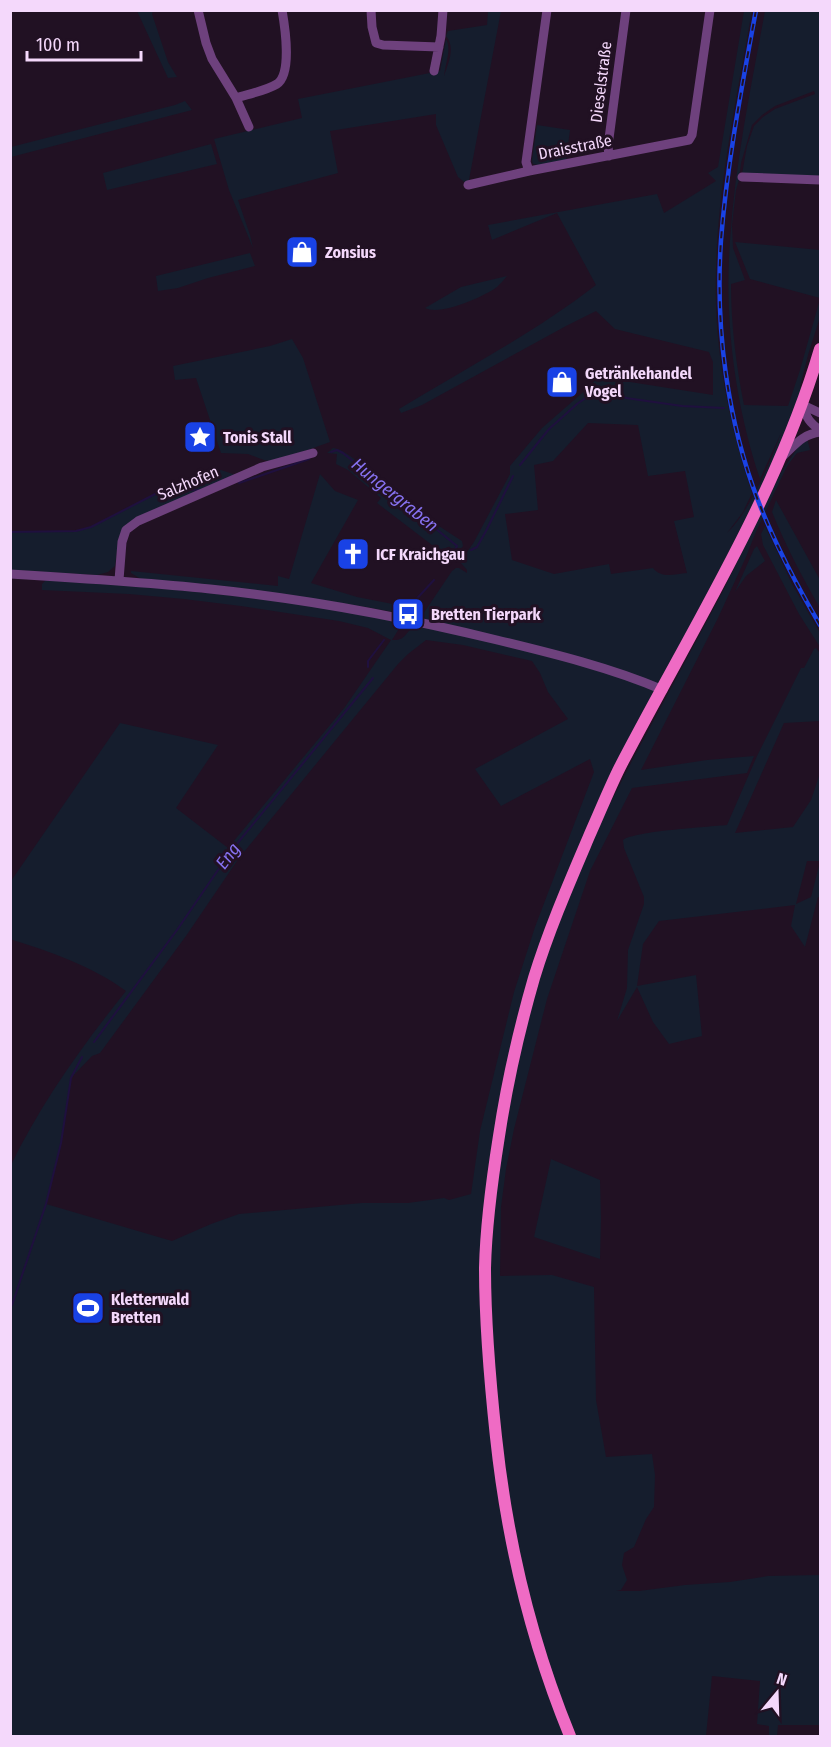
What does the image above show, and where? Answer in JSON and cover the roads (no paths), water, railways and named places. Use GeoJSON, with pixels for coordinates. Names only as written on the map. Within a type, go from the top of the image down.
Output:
{"type":"FeatureCollection","features":[{"type":"Feature","properties":{"kind":"main road"},"geometry":{"type":"LineString","coordinates":[[570,1737],[535,1639],[512,1546],[500,1469],[488,1364],[485,1269],[488,1221],[493,1169],[506,1093],[535,977],[566,889],[619,770],[727,568],[781,458],[803,405],[820,350]]}},
{"type":"Feature","properties":{"kind":"street"},"geometry":{"type":"LineString","coordinates":[[198,10],[212,59],[236,98],[249,127]]}},
{"type":"Feature","properties":{"kind":"street"},"geometry":{"type":"LineString","coordinates":[[236,98],[265,89],[283,79],[286,62],[282,10]]}},
{"type":"Feature","properties":{"kind":"street"},"geometry":{"type":"LineString","coordinates":[[371,10],[376,43],[439,46]]}},
{"type":"Feature","properties":{"kind":"street"},"geometry":{"type":"LineString","coordinates":[[435,71],[443,10]]}},
{"type":"Feature","properties":{"kind":"street"},"geometry":{"type":"LineString","coordinates":[[529,171],[526,162],[547,10]]}},
{"type":"Feature","properties":{"kind":"street","name":"Dieselstraße"},"geometry":{"type":"LineString","coordinates":[[609,156],[608,146],[626,10]]}},
{"type":"Feature","properties":{"kind":"street","name":"Draisstraße"},"geometry":{"type":"LineString","coordinates":[[468,185],[689,140],[692,135],[710,10]]}},
{"type":"Feature","properties":{"kind":"street"},"geometry":{"type":"LineString","coordinates":[[742,177],[820,180]]}},
{"type":"Feature","properties":{"kind":"street"},"geometry":{"type":"LineString","coordinates":[[803,405],[820,413]]}},
{"type":"Feature","properties":{"kind":"street"},"geometry":{"type":"LineString","coordinates":[[803,405],[805,416],[820,431]]}},
{"type":"Feature","properties":{"kind":"street"},"geometry":{"type":"LineString","coordinates":[[781,458],[803,437],[820,431]]}},
{"type":"Feature","properties":{"kind":"street","name":"Salzhofen"},"geometry":{"type":"LineString","coordinates":[[119,580],[122,542],[126,530],[138,521],[261,467],[313,453]]}},
{"type":"Feature","properties":{"kind":"street"},"geometry":{"type":"LineString","coordinates":[[10,574],[119,580],[211,589],[349,608],[483,636],[556,655],[663,690]]}},
{"type":"Feature","properties":{"kind":"waterway","name":"Hungergraben"},"geometry":{"type":"LineString","coordinates":[[520,465],[549,429],[597,390],[608,388],[626,398],[682,406],[724,408]]}},
{"type":"Feature","properties":{"kind":"waterway","name":"Hungergraben"},"geometry":{"type":"LineString","coordinates":[[331,452],[337,450],[343,453],[457,546],[449,560]]}},
{"type":"Feature","properties":{"kind":"waterway","name":"Hungergraben"},"geometry":{"type":"LineString","coordinates":[[239,483],[309,459]]}},
{"type":"Feature","properties":{"kind":"waterway","name":"Hungergraben"},"geometry":{"type":"LineString","coordinates":[[471,550],[477,547],[513,476]]}},
{"type":"Feature","properties":{"kind":"waterway","name":"Hungergraben"},"geometry":{"type":"LineString","coordinates":[[10,532],[76,531],[91,527],[161,491],[198,490]]}},
{"type":"Feature","properties":{"kind":"waterway","name":"Eng"},"geometry":{"type":"LineString","coordinates":[[410,606],[434,580]]}},
{"type":"Feature","properties":{"kind":"waterway","name":"Eng"},"geometry":{"type":"LineString","coordinates":[[368,667],[368,661],[384,640]]}},
{"type":"Feature","properties":{"kind":"waterway","name":"Eng"},"geometry":{"type":"LineString","coordinates":[[94,1042],[177,930],[231,851],[373,678]]}},
{"type":"Feature","properties":{"kind":"waterway","name":"Eng"},"geometry":{"type":"LineString","coordinates":[[12,1305],[46,1204],[61,1143],[71,1078],[82,1057]]}},
{"type":"Feature","properties":{"kind":"railway"},"geometry":{"type":"LineString","coordinates":[[756,10],[727,182],[721,240],[722,340],[731,407],[748,472],[780,550],[820,625]]}},
{"type":"Feature","properties":{"kind":"place","name":"Zonsius"},"geometry":{"type":"Point","coordinates":[302,252]}},
{"type":"Feature","properties":{"kind":"place","name":"Getränkehandel Vogel"},"geometry":{"type":"Point","coordinates":[562,382]}},
{"type":"Feature","properties":{"kind":"place","name":"Tonis Stall"},"geometry":{"type":"Point","coordinates":[200,437]}},
{"type":"Feature","properties":{"kind":"place","name":"ICF Kraichgau"},"geometry":{"type":"Point","coordinates":[353,554]}},
{"type":"Feature","properties":{"kind":"place","name":"Bretten Tierpark"},"geometry":{"type":"Point","coordinates":[408,614]}},
{"type":"Feature","properties":{"kind":"place","name":"Kletterwald Bretten"},"geometry":{"type":"Point","coordinates":[88,1308]}}]}
